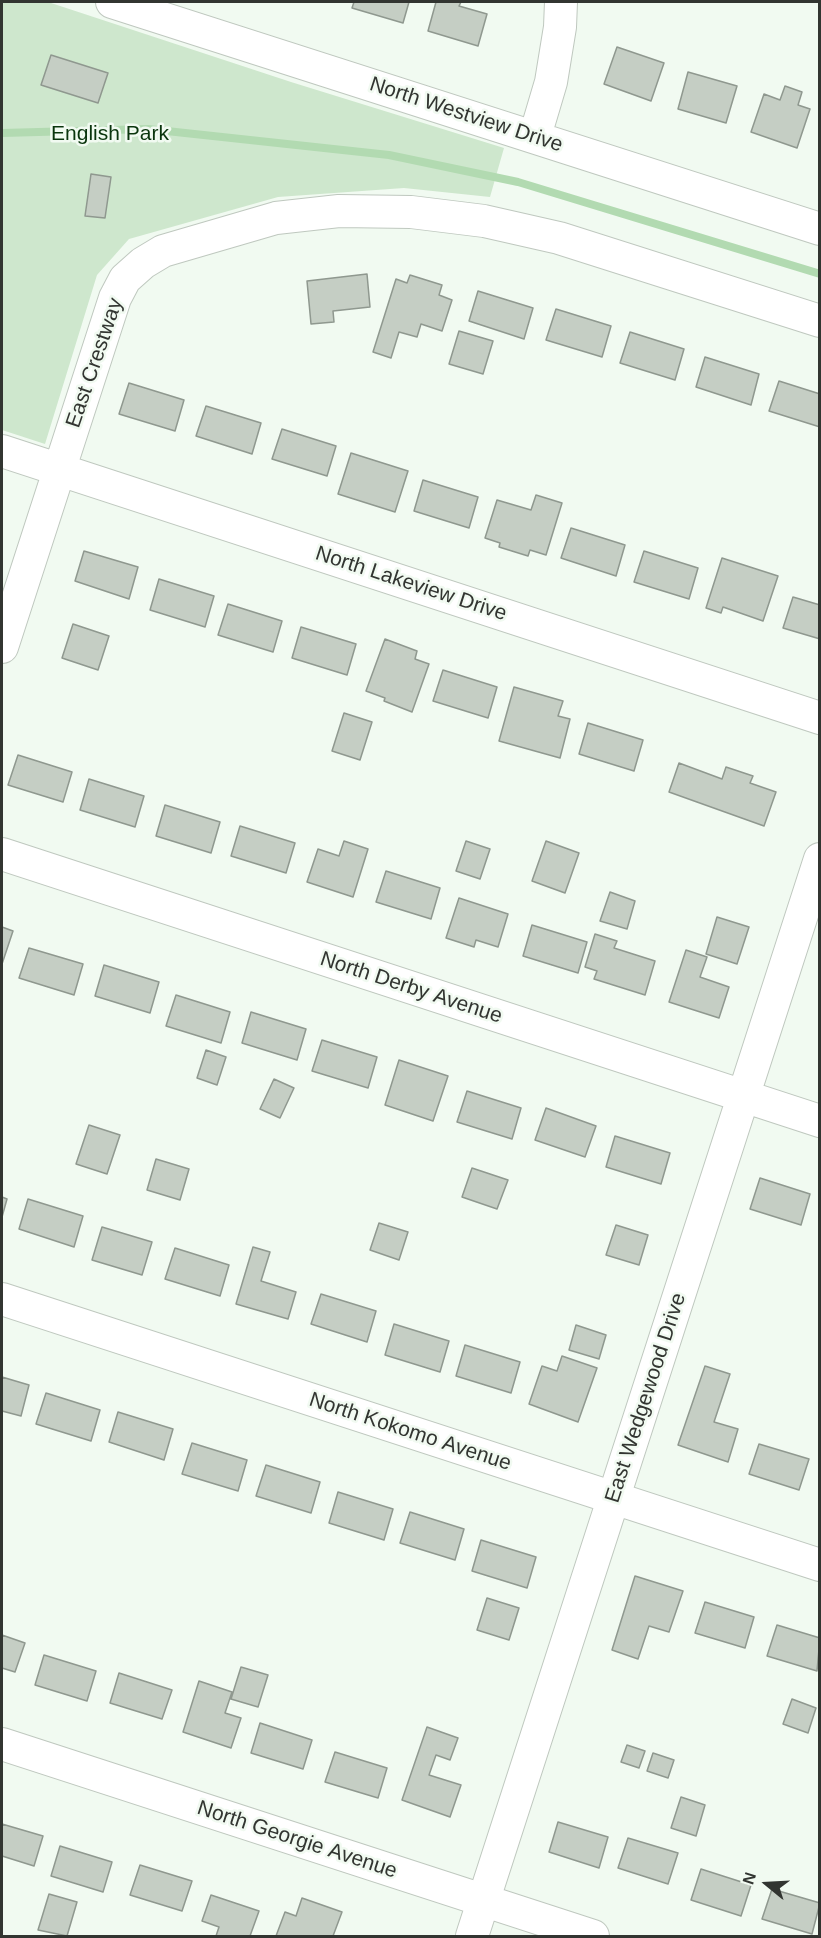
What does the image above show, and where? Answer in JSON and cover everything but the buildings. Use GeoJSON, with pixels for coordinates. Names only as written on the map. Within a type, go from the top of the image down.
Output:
{"type":"FeatureCollection","features":[{"type":"Feature","properties":{"kind":"street","name":"North Westview Drive"},"geometry":{"type":"LineString","coordinates":[[112,2],[819,229]]}},
{"type":"Feature","properties":{"kind":"street"},"geometry":{"type":"LineString","coordinates":[[534,136],[551,82],[560,27],[561,2]]}},
{"type":"Feature","properties":{"kind":"street","name":"East Crestway"},"geometry":{"type":"LineString","coordinates":[[2,647],[115,297],[125,279],[143,263],[163,251],[276,218],[339,211],[411,212],[484,221],[559,238],[819,321]]}},
{"type":"Feature","properties":{"kind":"street","name":"North Lakeview Drive"},"geometry":{"type":"LineString","coordinates":[[2,451],[819,718]]}},
{"type":"Feature","properties":{"kind":"street","name":"North Derby Avenue"},"geometry":{"type":"LineString","coordinates":[[2,854],[819,1121]]}},
{"type":"Feature","properties":{"kind":"street","name":"East Wedgewood Drive"},"geometry":{"type":"LineString","coordinates":[[472,1936],[819,859]]}},
{"type":"Feature","properties":{"kind":"street","name":"North Kokomo Avenue"},"geometry":{"type":"LineString","coordinates":[[2,1299],[819,1565]]}},
{"type":"Feature","properties":{"kind":"street","name":"North Georgie Avenue"},"geometry":{"type":"LineString","coordinates":[[2,1744],[593,1936]]}},
{"type":"Feature","properties":{"kind":"green space","name":"English Park"},"geometry":{"type":"Polygon","coordinates":[[[2,2],[48,2],[291,82],[504,148],[490,197],[404,188],[278,197],[129,239],[97,275],[45,444],[2,430],[2,2]]]}},
{"type":"Feature","properties":{"kind":"waterway"},"geometry":{"type":"LineString","coordinates":[[2,133],[148,129],[389,155],[518,182],[820,274]]}}]}
